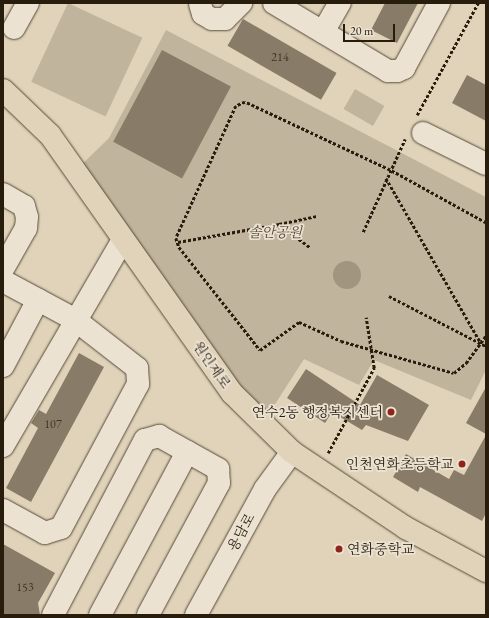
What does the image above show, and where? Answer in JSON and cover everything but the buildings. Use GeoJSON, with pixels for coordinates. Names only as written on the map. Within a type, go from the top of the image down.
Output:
{"type":"FeatureCollection","features":[{"type":"Feature","properties":{"kind":"main road","name":"원인재로"},"geometry":{"type":"LineString","coordinates":[[3,90],[50,135],[232,393],[292,452],[406,528],[486,571]]}},
{"type":"Feature","properties":{"kind":"street"},"geometry":{"type":"LineString","coordinates":[[14,28],[28,3]]}},
{"type":"Feature","properties":{"kind":"street"},"geometry":{"type":"LineString","coordinates":[[200,4],[203,14],[212,19],[225,19],[242,3]]}},
{"type":"Feature","properties":{"kind":"street"},"geometry":{"type":"LineString","coordinates":[[324,32],[340,3]]}},
{"type":"Feature","properties":{"kind":"street"},"geometry":{"type":"LineString","coordinates":[[280,5],[388,71],[397,71],[404,68],[439,3]]}},
{"type":"Feature","properties":{"kind":"street"},"geometry":{"type":"LineString","coordinates":[[416,128],[486,164]]}},
{"type":"Feature","properties":{"kind":"street"},"geometry":{"type":"LineString","coordinates":[[3,194],[24,206],[27,217],[26,228],[3,269]]}},
{"type":"Feature","properties":{"kind":"street"},"geometry":{"type":"LineString","coordinates":[[4,441],[74,319],[124,240]]}},
{"type":"Feature","properties":{"kind":"street"},"geometry":{"type":"LineString","coordinates":[[3,281],[74,319],[137,368],[138,384],[62,528],[45,533],[3,510]]}},
{"type":"Feature","properties":{"kind":"street"},"geometry":{"type":"LineString","coordinates":[[3,366],[38,300]]}},
{"type":"Feature","properties":{"kind":"street"},"geometry":{"type":"LineString","coordinates":[[53,615],[144,440],[159,436],[218,469],[219,483],[148,615]]}},
{"type":"Feature","properties":{"kind":"street"},"geometry":{"type":"LineString","coordinates":[[100,615],[187,452]]}},
{"type":"Feature","properties":{"kind":"street","name":"용담로"},"geometry":{"type":"LineString","coordinates":[[196,615],[264,489],[292,452]]}},
{"type":"Feature","properties":{"kind":"path"},"geometry":{"type":"LineString","coordinates":[[364,232],[386,178],[416,128],[478,3]]}},
{"type":"Feature","properties":{"kind":"path"},"geometry":{"type":"LineString","coordinates":[[486,223],[390,170],[245,102],[236,106],[178,227],[178,242],[260,350],[299,322],[341,341],[454,373],[482,344],[486,335]]}},
{"type":"Feature","properties":{"kind":"path"},"geometry":{"type":"LineString","coordinates":[[386,178],[482,344]]}},
{"type":"Feature","properties":{"kind":"path"},"geometry":{"type":"LineString","coordinates":[[178,242],[316,216]]}},
{"type":"Feature","properties":{"kind":"path"},"geometry":{"type":"LineString","coordinates":[[279,224],[310,247]]}},
{"type":"Feature","properties":{"kind":"path"},"geometry":{"type":"LineString","coordinates":[[389,296],[486,346]]}},
{"type":"Feature","properties":{"kind":"path"},"geometry":{"type":"LineString","coordinates":[[319,470],[374,368],[366,318]]}},
{"type":"Feature","properties":{"kind":"green space"},"geometry":{"type":"Polygon","coordinates":[[[68,3],[142,38],[106,117],[31,82],[68,3]]]}},
{"type":"Feature","properties":{"kind":"green space","name":"솔안공원"},"geometry":{"type":"Polygon","coordinates":[[[166,30],[486,197],[486,370],[471,400],[374,360],[359,385],[304,359],[263,423],[75,171],[109,138],[166,30]]]}},
{"type":"Feature","properties":{"kind":"green space"},"geometry":{"type":"Polygon","coordinates":[[[355,89],[384,106],[373,126],[344,109],[355,89]]]}},
{"type":"Feature","properties":{"kind":"shaded area"},"geometry":{"type":"Polygon","coordinates":[[[347,261],[357,265],[361,275],[357,285],[347,289],[337,285],[333,275],[337,265],[347,261]]]}},
{"type":"Feature","properties":{"kind":"place","name":"연수2동 행정복지센터"},"geometry":{"type":"Point","coordinates":[391,412]}},
{"type":"Feature","properties":{"kind":"place","name":"인천연화초등학교"},"geometry":{"type":"Point","coordinates":[462,464]}},
{"type":"Feature","properties":{"kind":"place","name":"연화중학교"},"geometry":{"type":"Point","coordinates":[339,549]}}]}
